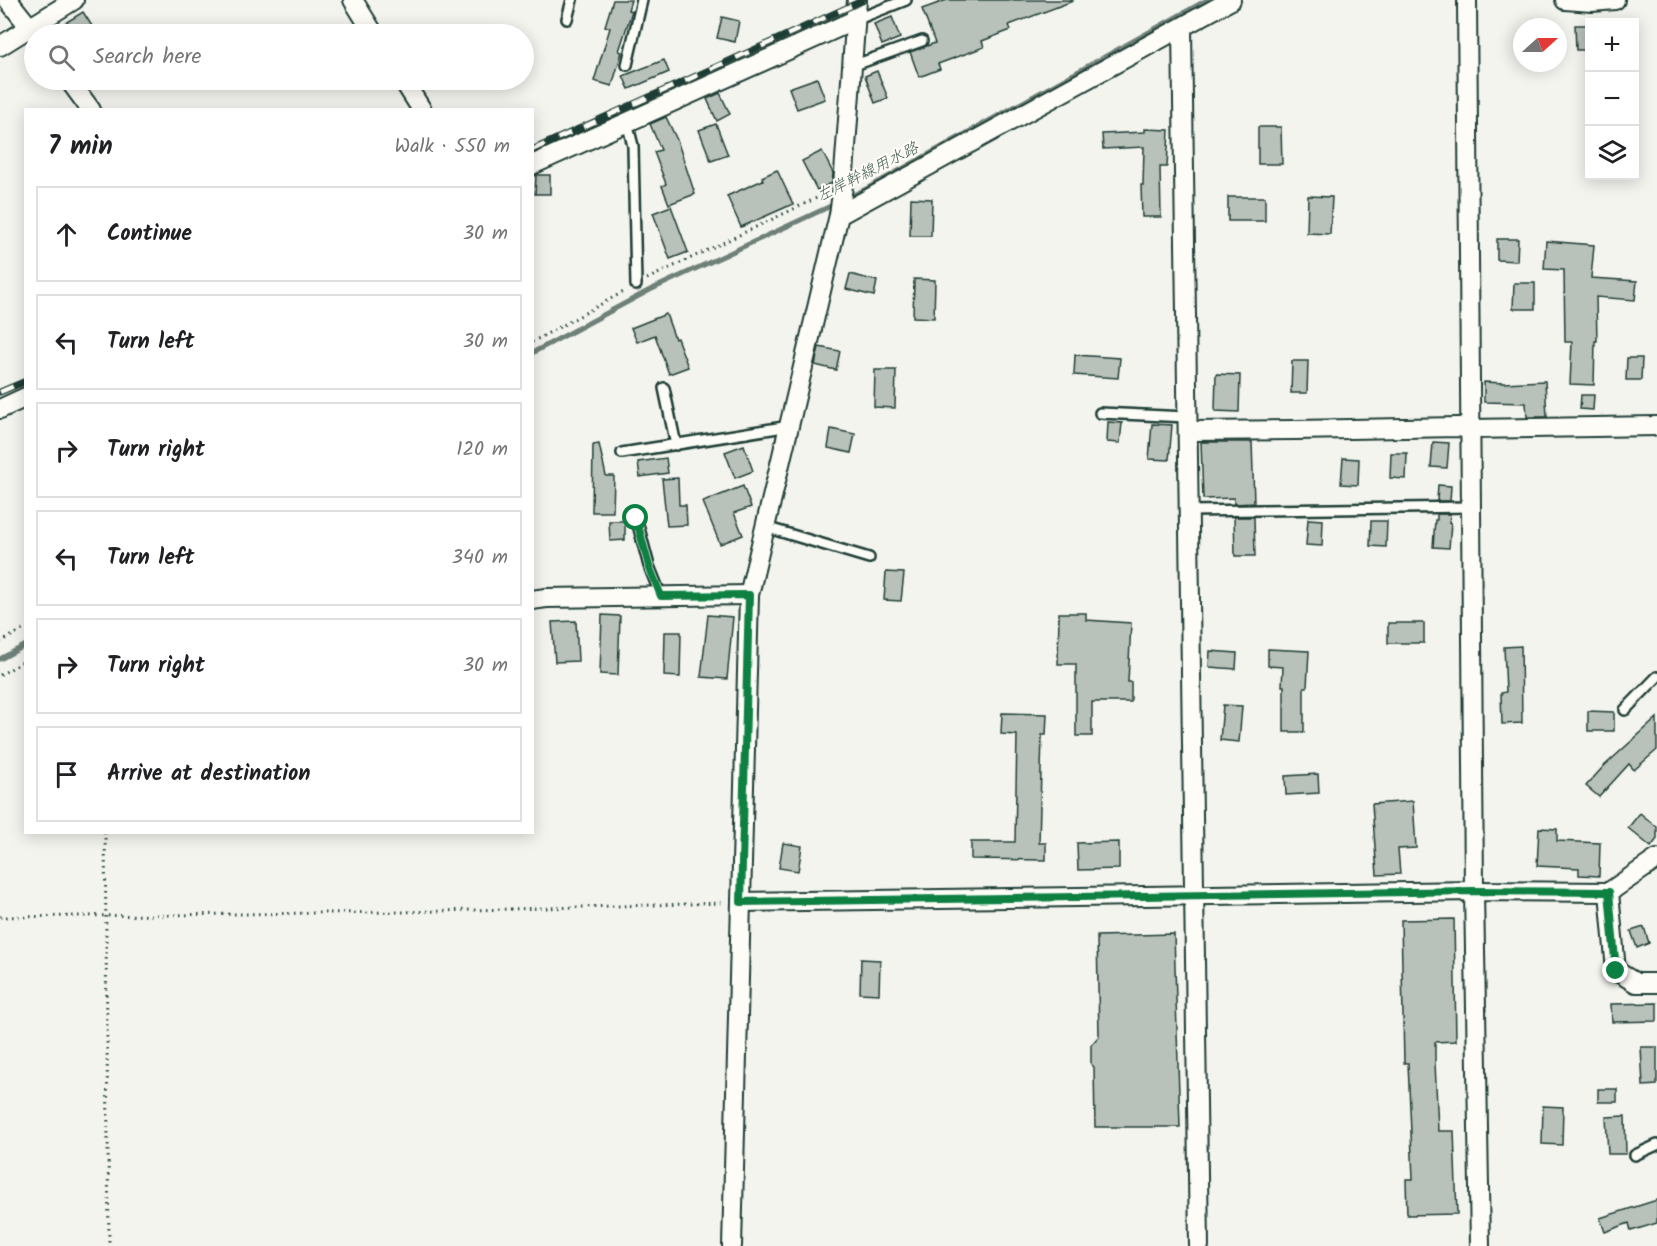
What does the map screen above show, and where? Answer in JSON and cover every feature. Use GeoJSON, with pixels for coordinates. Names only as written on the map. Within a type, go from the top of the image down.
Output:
{"type":"FeatureCollection","features":[{"type":"Feature","properties":{"kind":"street"},"geometry":{"type":"LineString","coordinates":[[8,0],[27,24]]}},
{"type":"Feature","properties":{"kind":"street"},"geometry":{"type":"LineString","coordinates":[[41,24],[74,0]]}},
{"type":"Feature","properties":{"kind":"street"},"geometry":{"type":"LineString","coordinates":[[353,0],[368,24]]}},
{"type":"Feature","properties":{"kind":"street"},"geometry":{"type":"LineString","coordinates":[[732,1246],[749,595],[839,215],[857,0]]}},
{"type":"Feature","properties":{"kind":"street"},"geometry":{"type":"LineString","coordinates":[[839,215],[1231,0]]}},
{"type":"Feature","properties":{"kind":"street"},"geometry":{"type":"LineString","coordinates":[[1467,0],[1474,891],[1480,1246]]}},
{"type":"Feature","properties":{"kind":"street"},"geometry":{"type":"LineString","coordinates":[[1565,0],[1592,2],[1615,0]]}},
{"type":"Feature","properties":{"kind":"street"},"geometry":{"type":"LineString","coordinates":[[534,164],[855,20]]}},
{"type":"Feature","properties":{"kind":"street"},"geometry":{"type":"LineString","coordinates":[[1182,28],[1199,1246]]}},
{"type":"Feature","properties":{"kind":"street"},"geometry":{"type":"LineString","coordinates":[[0,46],[24,35]]}},
{"type":"Feature","properties":{"kind":"street"},"geometry":{"type":"LineString","coordinates":[[77,90],[90,108]]}},
{"type":"Feature","properties":{"kind":"street"},"geometry":{"type":"LineString","coordinates":[[409,90],[421,108]]}},
{"type":"Feature","properties":{"kind":"street"},"geometry":{"type":"LineString","coordinates":[[0,409],[24,398]]}},
{"type":"Feature","properties":{"kind":"street"},"geometry":{"type":"LineString","coordinates":[[1187,424],[1470,429],[1657,426]]}},
{"type":"Feature","properties":{"kind":"street"},"geometry":{"type":"LineString","coordinates":[[534,600],[749,595]]}},
{"type":"Feature","properties":{"kind":"street"},"geometry":{"type":"LineString","coordinates":[[741,902],[1474,891],[1609,892],[1657,859]]}},
{"type":"Feature","properties":{"kind":"street"},"geometry":{"type":"LineString","coordinates":[[1609,892],[1616,971],[1636,983],[1657,983]]}},
{"type":"Feature","properties":{"kind":"lane"},"geometry":{"type":"LineString","coordinates":[[567,19],[572,0]]}},
{"type":"Feature","properties":{"kind":"lane"},"geometry":{"type":"LineString","coordinates":[[627,65],[642,0]]}},
{"type":"Feature","properties":{"kind":"lane"},"geometry":{"type":"LineString","coordinates":[[855,20],[906,0]]}},
{"type":"Feature","properties":{"kind":"lane"},"geometry":{"type":"LineString","coordinates":[[852,66],[922,41]]}},
{"type":"Feature","properties":{"kind":"lane"},"geometry":{"type":"LineString","coordinates":[[627,122],[633,146],[636,285]]}},
{"type":"Feature","properties":{"kind":"lane"},"geometry":{"type":"LineString","coordinates":[[664,388],[676,445]]}},
{"type":"Feature","properties":{"kind":"lane"},"geometry":{"type":"LineString","coordinates":[[1100,413],[1187,424]]}},
{"type":"Feature","properties":{"kind":"lane"},"geometry":{"type":"LineString","coordinates":[[622,453],[790,426]]}},
{"type":"Feature","properties":{"kind":"lane"},"geometry":{"type":"LineString","coordinates":[[1189,511],[1471,507]]}},
{"type":"Feature","properties":{"kind":"lane"},"geometry":{"type":"LineString","coordinates":[[636,518],[649,566],[661,596]]}},
{"type":"Feature","properties":{"kind":"lane"},"geometry":{"type":"LineString","coordinates":[[765,527],[869,558]]}},
{"type":"Feature","properties":{"kind":"lane"},"geometry":{"type":"LineString","coordinates":[[1624,710],[1657,677]]}},
{"type":"Feature","properties":{"kind":"lane"},"geometry":{"type":"LineString","coordinates":[[1635,1155],[1657,1145]]}},
{"type":"Feature","properties":{"kind":"path"},"geometry":{"type":"LineString","coordinates":[[534,341],[636,285],[843,186]]}},
{"type":"Feature","properties":{"kind":"path"},"geometry":{"type":"LineString","coordinates":[[0,642],[24,629]]}},
{"type":"Feature","properties":{"kind":"path"},"geometry":{"type":"LineString","coordinates":[[0,675],[24,661]]}},
{"type":"Feature","properties":{"kind":"path"},"geometry":{"type":"LineString","coordinates":[[105,834],[109,1246]]}},
{"type":"Feature","properties":{"kind":"path"},"geometry":{"type":"LineString","coordinates":[[0,917],[402,912],[741,902]]}},
{"type":"Feature","properties":{"kind":"building"},"geometry":{"type":"Polygon","coordinates":[[[613,0],[631,0],[628,10],[632,11],[619,51],[622,52],[612,86],[594,81],[610,28],[605,26],[613,0]]]}},
{"type":"Feature","properties":{"kind":"building"},"geometry":{"type":"Polygon","coordinates":[[[947,0],[1073,1],[1009,25],[1011,30],[982,41],[984,47],[938,64],[940,69],[919,77],[910,52],[935,43],[922,9],[947,0]]]}},
{"type":"Feature","properties":{"kind":"building"},"geometry":{"type":"Polygon","coordinates":[[[83,12],[91,24],[66,24],[83,12]]]}},
{"type":"Feature","properties":{"kind":"building"},"geometry":{"type":"Polygon","coordinates":[[[722,17],[739,21],[735,42],[717,38],[722,17]]]}},
{"type":"Feature","properties":{"kind":"building"},"geometry":{"type":"Polygon","coordinates":[[[892,17],[900,38],[882,45],[874,24],[892,17]]]}},
{"type":"Feature","properties":{"kind":"building"},"geometry":{"type":"Polygon","coordinates":[[[1575,25],[1585,25],[1585,50],[1576,50],[1575,25]]]}},
{"type":"Feature","properties":{"kind":"building"},"geometry":{"type":"Polygon","coordinates":[[[664,60],[669,72],[629,89],[623,76],[664,60]]]}},
{"type":"Feature","properties":{"kind":"building"},"geometry":{"type":"Polygon","coordinates":[[[877,71],[888,98],[875,103],[865,76],[877,71]]]}},
{"type":"Feature","properties":{"kind":"building"},"geometry":{"type":"Polygon","coordinates":[[[817,78],[825,99],[797,109],[789,88],[817,78]]]}},
{"type":"Feature","properties":{"kind":"building"},"geometry":{"type":"Polygon","coordinates":[[[720,93],[730,114],[717,121],[707,99],[720,93]]]}},
{"type":"Feature","properties":{"kind":"building"},"geometry":{"type":"Polygon","coordinates":[[[666,117],[677,140],[695,194],[669,204],[662,186],[666,184],[654,152],[661,150],[650,124],[666,117]]]}},
{"type":"Feature","properties":{"kind":"building"},"geometry":{"type":"Polygon","coordinates":[[[716,124],[728,155],[711,161],[699,130],[716,124]]]}},
{"type":"Feature","properties":{"kind":"building"},"geometry":{"type":"Polygon","coordinates":[[[1258,127],[1281,127],[1282,164],[1258,164],[1258,127]]]}},
{"type":"Feature","properties":{"kind":"building"},"geometry":{"type":"Polygon","coordinates":[[[1145,129],[1169,130],[1167,167],[1160,167],[1161,217],[1142,217],[1141,185],[1143,185],[1144,147],[1103,149],[1102,134],[1145,132],[1145,129]]]}},
{"type":"Feature","properties":{"kind":"building"},"geometry":{"type":"Polygon","coordinates":[[[822,151],[833,173],[832,183],[817,190],[802,161],[822,151]]]}},
{"type":"Feature","properties":{"kind":"building"},"geometry":{"type":"Polygon","coordinates":[[[777,170],[793,204],[741,227],[727,196],[763,180],[762,177],[777,170]]]}},
{"type":"Feature","properties":{"kind":"building"},"geometry":{"type":"Polygon","coordinates":[[[536,175],[550,175],[550,194],[535,194],[536,175]]]}},
{"type":"Feature","properties":{"kind":"building"},"geometry":{"type":"Polygon","coordinates":[[[1308,196],[1332,197],[1330,234],[1307,233],[1308,196]]]}},
{"type":"Feature","properties":{"kind":"building"},"geometry":{"type":"Polygon","coordinates":[[[1228,197],[1265,197],[1265,221],[1228,221],[1228,197]]]}},
{"type":"Feature","properties":{"kind":"building"},"geometry":{"type":"Polygon","coordinates":[[[911,198],[932,199],[931,236],[910,236],[911,198]]]}},
{"type":"Feature","properties":{"kind":"building"},"geometry":{"type":"Polygon","coordinates":[[[671,206],[688,252],[670,259],[653,213],[671,206]]]}},
{"type":"Feature","properties":{"kind":"building"},"geometry":{"type":"Polygon","coordinates":[[[1497,239],[1518,239],[1517,261],[1497,260],[1497,239]]]}},
{"type":"Feature","properties":{"kind":"building"},"geometry":{"type":"Polygon","coordinates":[[[1546,241],[1594,245],[1591,278],[1637,281],[1635,300],[1596,297],[1597,341],[1595,341],[1594,385],[1570,384],[1572,342],[1565,342],[1564,270],[1544,269],[1546,241]]]}},
{"type":"Feature","properties":{"kind":"building"},"geometry":{"type":"Polygon","coordinates":[[[850,274],[877,281],[874,296],[846,289],[850,274]]]}},
{"type":"Feature","properties":{"kind":"building"},"geometry":{"type":"Polygon","coordinates":[[[914,279],[935,280],[934,318],[913,317],[914,279]]]}},
{"type":"Feature","properties":{"kind":"building"},"geometry":{"type":"Polygon","coordinates":[[[1514,283],[1535,283],[1535,309],[1513,309],[1514,283]]]}},
{"type":"Feature","properties":{"kind":"building"},"geometry":{"type":"Polygon","coordinates":[[[666,314],[688,367],[669,374],[655,335],[637,342],[631,328],[666,314]]]}},
{"type":"Feature","properties":{"kind":"building"},"geometry":{"type":"Polygon","coordinates":[[[819,347],[840,351],[836,370],[815,365],[819,347]]]}},
{"type":"Feature","properties":{"kind":"building"},"geometry":{"type":"Polygon","coordinates":[[[1075,355],[1120,358],[1118,378],[1074,375],[1075,355]]]}},
{"type":"Feature","properties":{"kind":"building"},"geometry":{"type":"Polygon","coordinates":[[[1627,358],[1642,358],[1641,380],[1626,380],[1627,358]]]}},
{"type":"Feature","properties":{"kind":"building"},"geometry":{"type":"Polygon","coordinates":[[[1292,361],[1308,361],[1307,393],[1291,393],[1292,361]]]}},
{"type":"Feature","properties":{"kind":"building"},"geometry":{"type":"Polygon","coordinates":[[[875,370],[896,370],[895,408],[874,407],[875,370]]]}},
{"type":"Feature","properties":{"kind":"building"},"geometry":{"type":"Polygon","coordinates":[[[1216,374],[1240,375],[1239,412],[1215,411],[1216,374]]]}},
{"type":"Feature","properties":{"kind":"building"},"geometry":{"type":"Polygon","coordinates":[[[1545,381],[1547,417],[1527,417],[1526,403],[1484,402],[1484,382],[1545,381]]]}},
{"type":"Feature","properties":{"kind":"building"},"geometry":{"type":"Polygon","coordinates":[[[1581,395],[1594,395],[1593,410],[1580,409],[1581,395]]]}},
{"type":"Feature","properties":{"kind":"building"},"geometry":{"type":"Polygon","coordinates":[[[1108,422],[1122,423],[1120,443],[1107,442],[1108,422]]]}},
{"type":"Feature","properties":{"kind":"building"},"geometry":{"type":"Polygon","coordinates":[[[1152,424],[1172,425],[1169,460],[1149,459],[1152,424]]]}},
{"type":"Feature","properties":{"kind":"building"},"geometry":{"type":"Polygon","coordinates":[[[831,429],[855,434],[851,453],[828,448],[831,429]]]}},
{"type":"Feature","properties":{"kind":"building"},"geometry":{"type":"Polygon","coordinates":[[[1201,442],[1252,442],[1254,503],[1234,504],[1234,498],[1203,499],[1201,442]]]}},
{"type":"Feature","properties":{"kind":"building"},"geometry":{"type":"Polygon","coordinates":[[[1433,442],[1449,443],[1447,468],[1431,467],[1433,442]]]}},
{"type":"Feature","properties":{"kind":"building"},"geometry":{"type":"Polygon","coordinates":[[[599,444],[606,476],[614,476],[613,512],[592,512],[593,445],[599,444]]]}},
{"type":"Feature","properties":{"kind":"building"},"geometry":{"type":"Polygon","coordinates":[[[744,445],[753,471],[735,478],[725,452],[744,445]]]}},
{"type":"Feature","properties":{"kind":"building"},"geometry":{"type":"Polygon","coordinates":[[[1391,453],[1407,453],[1406,479],[1390,478],[1391,453]]]}},
{"type":"Feature","properties":{"kind":"building"},"geometry":{"type":"Polygon","coordinates":[[[666,458],[668,473],[640,477],[638,462],[666,458]]]}},
{"type":"Feature","properties":{"kind":"building"},"geometry":{"type":"Polygon","coordinates":[[[1343,458],[1359,459],[1358,485],[1341,484],[1343,458]]]}},
{"type":"Feature","properties":{"kind":"building"},"geometry":{"type":"Polygon","coordinates":[[[678,478],[679,505],[686,505],[687,525],[667,526],[662,479],[678,478]]]}},
{"type":"Feature","properties":{"kind":"building"},"geometry":{"type":"Polygon","coordinates":[[[1438,485],[1451,486],[1450,501],[1437,501],[1438,485]]]}},
{"type":"Feature","properties":{"kind":"building"},"geometry":{"type":"Polygon","coordinates":[[[743,486],[751,507],[734,513],[743,535],[720,544],[703,502],[743,486]]]}},
{"type":"Feature","properties":{"kind":"building"},"geometry":{"type":"Polygon","coordinates":[[[1437,514],[1450,514],[1449,548],[1433,547],[1437,514]]]}},
{"type":"Feature","properties":{"kind":"building"},"geometry":{"type":"Polygon","coordinates":[[[1234,517],[1254,517],[1255,556],[1235,556],[1234,517]]]}},
{"type":"Feature","properties":{"kind":"building"},"geometry":{"type":"Polygon","coordinates":[[[1308,519],[1323,520],[1322,546],[1306,545],[1308,519]]]}},
{"type":"Feature","properties":{"kind":"building"},"geometry":{"type":"Polygon","coordinates":[[[609,521],[625,521],[625,540],[610,541],[609,521]]]}},
{"type":"Feature","properties":{"kind":"building"},"geometry":{"type":"Polygon","coordinates":[[[1371,521],[1387,521],[1386,547],[1370,546],[1371,521]]]}},
{"type":"Feature","properties":{"kind":"building"},"geometry":{"type":"Polygon","coordinates":[[[886,572],[904,573],[901,601],[884,600],[886,572]]]}},
{"type":"Feature","properties":{"kind":"building"},"geometry":{"type":"Polygon","coordinates":[[[1059,613],[1086,613],[1086,620],[1131,623],[1128,682],[1131,682],[1131,702],[1092,702],[1092,736],[1076,736],[1076,664],[1058,664],[1059,613]]]}},
{"type":"Feature","properties":{"kind":"building"},"geometry":{"type":"Polygon","coordinates":[[[602,615],[620,616],[618,675],[600,674],[602,615]]]}},
{"type":"Feature","properties":{"kind":"building"},"geometry":{"type":"Polygon","coordinates":[[[708,615],[733,617],[727,679],[701,677],[708,615]]]}},
{"type":"Feature","properties":{"kind":"building"},"geometry":{"type":"Polygon","coordinates":[[[576,621],[578,661],[555,662],[552,622],[576,621]]]}},
{"type":"Feature","properties":{"kind":"building"},"geometry":{"type":"Polygon","coordinates":[[[1388,623],[1424,623],[1424,643],[1388,643],[1388,623]]]}},
{"type":"Feature","properties":{"kind":"building"},"geometry":{"type":"Polygon","coordinates":[[[665,632],[681,632],[680,677],[664,676],[665,632]]]}},
{"type":"Feature","properties":{"kind":"building"},"geometry":{"type":"Polygon","coordinates":[[[1521,646],[1522,723],[1502,724],[1501,693],[1506,692],[1504,647],[1521,646]]]}},
{"type":"Feature","properties":{"kind":"building"},"geometry":{"type":"Polygon","coordinates":[[[1268,649],[1309,651],[1307,687],[1304,687],[1304,732],[1284,732],[1283,667],[1268,666],[1268,649]]]}},
{"type":"Feature","properties":{"kind":"building"},"geometry":{"type":"Polygon","coordinates":[[[1210,651],[1237,653],[1236,669],[1209,667],[1210,651]]]}},
{"type":"Feature","properties":{"kind":"building"},"geometry":{"type":"Polygon","coordinates":[[[1223,705],[1242,706],[1239,742],[1220,740],[1223,705]]]}},
{"type":"Feature","properties":{"kind":"building"},"geometry":{"type":"Polygon","coordinates":[[[1588,711],[1614,712],[1614,731],[1588,731],[1588,711]]]}},
{"type":"Feature","properties":{"kind":"building"},"geometry":{"type":"Polygon","coordinates":[[[1002,713],[1047,714],[1046,735],[1042,735],[1039,843],[1046,843],[1046,860],[971,859],[971,842],[1015,842],[1017,735],[1001,734],[1002,713]]]}},
{"type":"Feature","properties":{"kind":"building"},"geometry":{"type":"Polygon","coordinates":[[[1657,718],[1657,750],[1634,770],[1629,764],[1599,797],[1586,786],[1603,767],[1657,718]]]}},
{"type":"Feature","properties":{"kind":"building"},"geometry":{"type":"Polygon","coordinates":[[[1318,774],[1319,793],[1286,795],[1285,776],[1318,774]]]}},
{"type":"Feature","properties":{"kind":"building"},"geometry":{"type":"Polygon","coordinates":[[[1413,801],[1416,848],[1398,849],[1400,874],[1377,875],[1372,804],[1413,801]]]}},
{"type":"Feature","properties":{"kind":"building"},"geometry":{"type":"Polygon","coordinates":[[[1640,813],[1657,827],[1657,839],[1651,847],[1628,828],[1640,813]]]}},
{"type":"Feature","properties":{"kind":"building"},"geometry":{"type":"Polygon","coordinates":[[[1539,828],[1557,829],[1557,841],[1600,843],[1599,876],[1579,875],[1579,868],[1537,866],[1539,828]]]}},
{"type":"Feature","properties":{"kind":"building"},"geometry":{"type":"Polygon","coordinates":[[[1119,842],[1119,869],[1078,870],[1077,843],[1119,842]]]}},
{"type":"Feature","properties":{"kind":"building"},"geometry":{"type":"Polygon","coordinates":[[[783,843],[802,846],[798,871],[779,868],[783,843]]]}},
{"type":"Feature","properties":{"kind":"building"},"geometry":{"type":"Polygon","coordinates":[[[1454,919],[1456,1041],[1435,1042],[1435,1062],[1438,1131],[1454,1131],[1457,1214],[1407,1215],[1406,1179],[1413,1179],[1408,1063],[1404,1063],[1401,920],[1454,919]]]}},
{"type":"Feature","properties":{"kind":"building"},"geometry":{"type":"Polygon","coordinates":[[[1644,927],[1649,943],[1637,948],[1631,931],[1644,927]]]}},
{"type":"Feature","properties":{"kind":"building"},"geometry":{"type":"Polygon","coordinates":[[[1174,934],[1180,1127],[1095,1127],[1094,1067],[1091,1064],[1091,1045],[1099,1036],[1097,936],[1174,934]]]}},
{"type":"Feature","properties":{"kind":"building"},"geometry":{"type":"Polygon","coordinates":[[[861,959],[880,960],[879,994],[860,993],[861,959]]]}},
{"type":"Feature","properties":{"kind":"building"},"geometry":{"type":"Polygon","coordinates":[[[1657,1003],[1657,1021],[1612,1022],[1611,1004],[1657,1003]]]}},
{"type":"Feature","properties":{"kind":"building"},"geometry":{"type":"Polygon","coordinates":[[[1641,1047],[1657,1047],[1657,1085],[1643,1086],[1641,1047]]]}},
{"type":"Feature","properties":{"kind":"building"},"geometry":{"type":"Polygon","coordinates":[[[1598,1089],[1617,1089],[1617,1102],[1598,1102],[1598,1089]]]}},
{"type":"Feature","properties":{"kind":"building"},"geometry":{"type":"Polygon","coordinates":[[[1543,1106],[1563,1107],[1562,1145],[1542,1144],[1543,1106]]]}},
{"type":"Feature","properties":{"kind":"building"},"geometry":{"type":"Polygon","coordinates":[[[1625,1116],[1626,1154],[1608,1154],[1606,1117],[1625,1116]]]}},
{"type":"Feature","properties":{"kind":"building"},"geometry":{"type":"Polygon","coordinates":[[[1657,1200],[1657,1223],[1631,1231],[1629,1223],[1605,1232],[1600,1218],[1657,1200]]]}},
{"type":"Feature","properties":{"kind":"waterway","name":"左岸幹線用水路"},"geometry":{"type":"LineString","coordinates":[[845,199],[1207,0]]}},
{"type":"Feature","properties":{"kind":"waterway","name":"左岸幹線用水路"},"geometry":{"type":"LineString","coordinates":[[534,352],[650,290],[837,203]]}},
{"type":"Feature","properties":{"kind":"waterway","name":"左岸幹線用水路"},"geometry":{"type":"LineString","coordinates":[[0,659],[24,646]]}},
{"type":"Feature","properties":{"kind":"railway"},"geometry":{"type":"LineString","coordinates":[[534,149],[864,0]]}},
{"type":"Feature","properties":{"kind":"railway"},"geometry":{"type":"LineString","coordinates":[[0,392],[24,382]]}},
{"type":"Feature","properties":{"kind":"route"},"geometry":{"type":"LineString","coordinates":[[636,518],[649,566],[661,596],[749,595],[741,902],[1474,891],[1609,892],[1616,971]]}}]}
